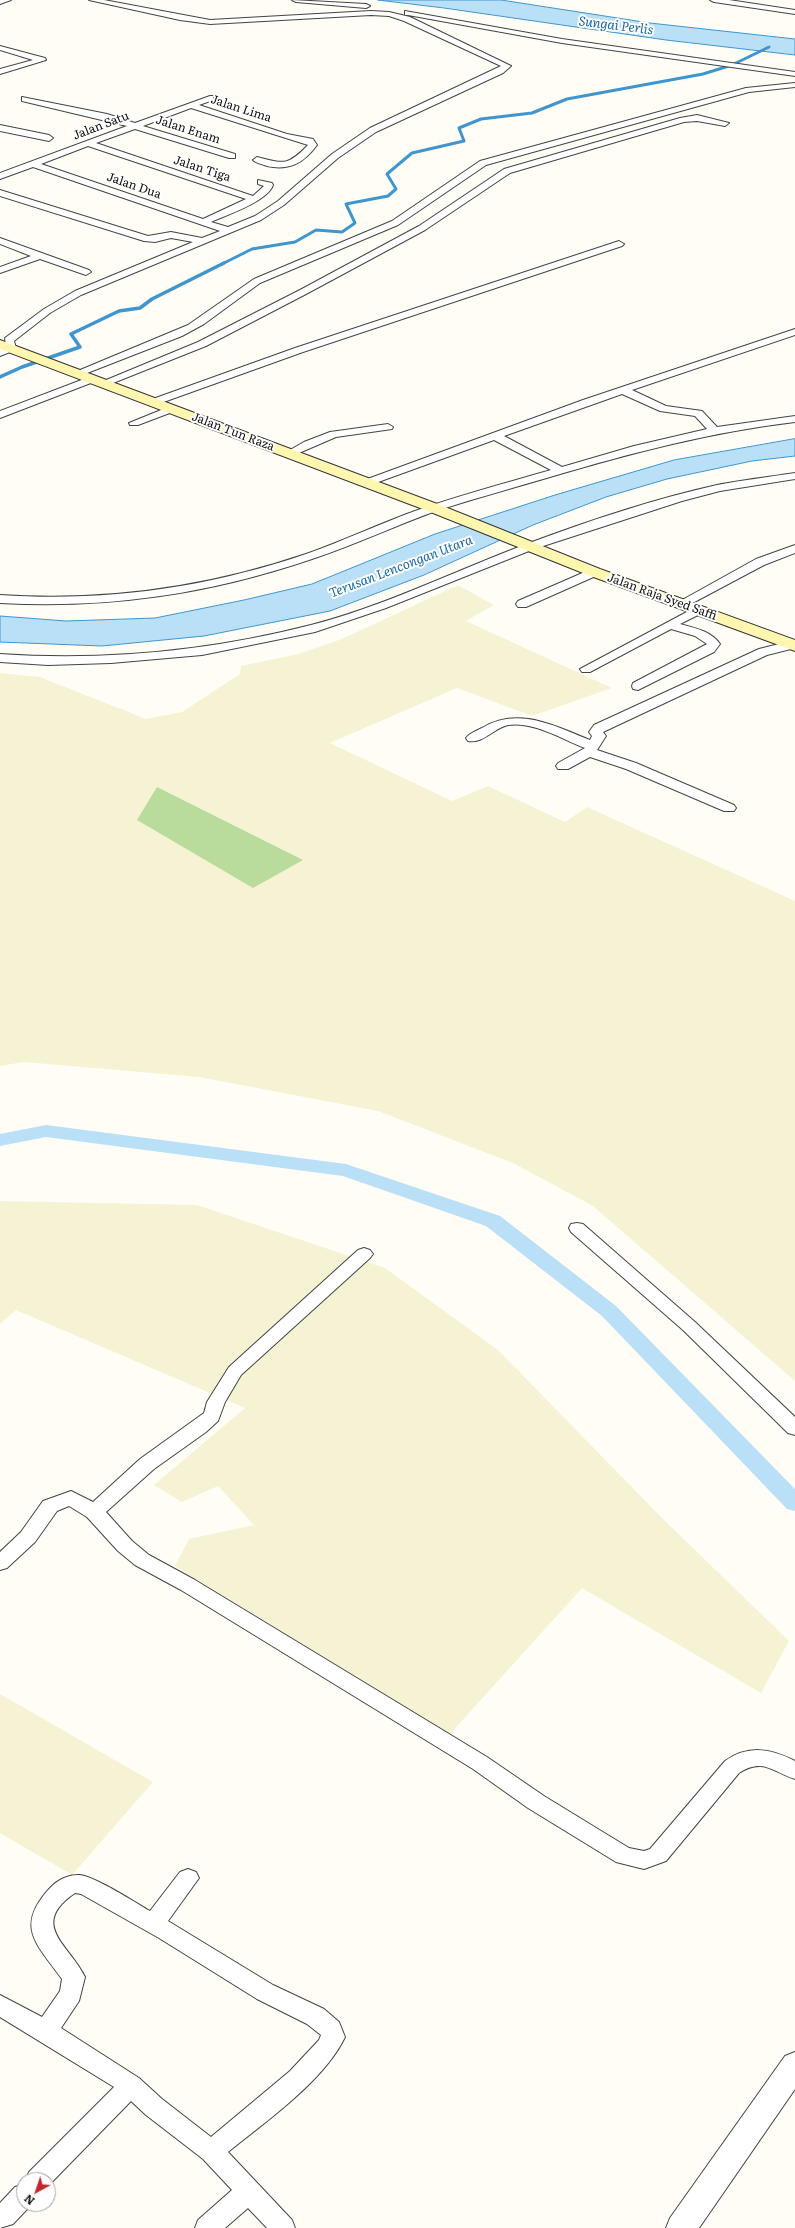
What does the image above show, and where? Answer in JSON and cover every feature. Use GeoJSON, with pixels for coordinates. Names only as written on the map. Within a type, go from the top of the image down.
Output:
{"type":"FeatureCollection","features":[{"type":"Feature","properties":{"kind":"main road","name":"Jalan Tun Raza"},"geometry":{"type":"LineString","coordinates":[[4,349],[33,356],[60,366],[465,521]]}},
{"type":"Feature","properties":{"kind":"main road","name":"Jalan Raja Syed Saffi"},"geometry":{"type":"LineString","coordinates":[[465,521],[594,572],[793,645]]}},
{"type":"Feature","properties":{"kind":"street"},"geometry":{"type":"LineString","coordinates":[[0,2],[6,0]]}},
{"type":"Feature","properties":{"kind":"street"},"geometry":{"type":"LineString","coordinates":[[4,349],[9,340],[47,311],[78,293],[258,218],[281,204],[335,156],[373,130],[506,68],[505,64],[407,19],[389,14],[371,13],[203,21],[93,0]]}},
{"type":"Feature","properties":{"kind":"street"},"geometry":{"type":"LineString","coordinates":[[296,0],[356,4],[562,41],[795,74]]}},
{"type":"Feature","properties":{"kind":"street"},"geometry":{"type":"LineString","coordinates":[[714,0],[795,12]]}},
{"type":"Feature","properties":{"kind":"street"},"geometry":{"type":"LineString","coordinates":[[0,48],[42,60],[0,72]]}},
{"type":"Feature","properties":{"kind":"street"},"geometry":{"type":"LineString","coordinates":[[78,373],[192,327],[210,316],[242,290],[257,281],[395,223],[410,214],[463,175],[483,163],[749,90],[795,85]]}},
{"type":"Feature","properties":{"kind":"street","name":"Jalan Satu"},"geometry":{"type":"LineString","coordinates":[[0,176],[210,98]]}},
{"type":"Feature","properties":{"kind":"street","name":"Jalan Enam"},"geometry":{"type":"LineString","coordinates":[[25,99],[136,126],[232,156]]}},
{"type":"Feature","properties":{"kind":"street","name":"Jalan Lima"},"geometry":{"type":"LineString","coordinates":[[190,105],[285,136],[310,141],[313,145],[290,166],[278,167],[257,160]]}},
{"type":"Feature","properties":{"kind":"street"},"geometry":{"type":"LineString","coordinates":[[0,415],[202,344],[422,228],[508,171],[683,120],[697,118],[725,123]]}},
{"type":"Feature","properties":{"kind":"street"},"geometry":{"type":"LineString","coordinates":[[0,128],[49,138]]}},
{"type":"Feature","properties":{"kind":"street","name":"Jalan Tiga"},"geometry":{"type":"LineString","coordinates":[[89,144],[254,199]]}},
{"type":"Feature","properties":{"kind":"street","name":"Jalan Dua"},"geometry":{"type":"LineString","coordinates":[[34,164],[227,230]]}},
{"type":"Feature","properties":{"kind":"street"},"geometry":{"type":"LineString","coordinates":[[203,222],[254,199],[268,188],[268,185],[261,182]]}},
{"type":"Feature","properties":{"kind":"street"},"geometry":{"type":"LineString","coordinates":[[0,193],[147,240],[155,240],[171,235],[204,241]]}},
{"type":"Feature","properties":{"kind":"street"},"geometry":{"type":"LineString","coordinates":[[0,241],[86,272]]}},
{"type":"Feature","properties":{"kind":"street"},"geometry":{"type":"LineString","coordinates":[[154,402],[299,350],[618,244]]}},
{"type":"Feature","properties":{"kind":"street"},"geometry":{"type":"LineString","coordinates":[[0,270],[39,256]]}},
{"type":"Feature","properties":{"kind":"street"},"geometry":{"type":"LineString","coordinates":[[366,483],[622,390],[795,332]]}},
{"type":"Feature","properties":{"kind":"street"},"geometry":{"type":"LineString","coordinates":[[622,390],[664,409],[698,414],[714,430]]}},
{"type":"Feature","properties":{"kind":"street"},"geometry":{"type":"LineString","coordinates":[[134,423],[171,409]]}},
{"type":"Feature","properties":{"kind":"street"},"geometry":{"type":"LineString","coordinates":[[0,599],[47,602],[93,602],[188,590],[245,577],[310,557],[434,508],[633,449],[714,430],[795,419]]}},
{"type":"Feature","properties":{"kind":"street"},"geometry":{"type":"LineString","coordinates":[[288,454],[320,439],[340,433],[376,430],[388,427]]}},
{"type":"Feature","properties":{"kind":"street"},"geometry":{"type":"LineString","coordinates":[[494,436],[560,470]]}},
{"type":"Feature","properties":{"kind":"street"},"geometry":{"type":"LineString","coordinates":[[0,658],[48,661],[111,660],[202,651],[239,645],[327,624],[382,605],[528,546],[678,498],[720,488],[795,476]]}},
{"type":"Feature","properties":{"kind":"street"},"geometry":{"type":"LineString","coordinates":[[681,604],[760,562],[795,549]]}},
{"type":"Feature","properties":{"kind":"street"},"geometry":{"type":"LineString","coordinates":[[522,604],[594,572]]}},
{"type":"Feature","properties":{"kind":"street"},"geometry":{"type":"LineString","coordinates":[[586,669],[698,610]]}},
{"type":"Feature","properties":{"kind":"street"},"geometry":{"type":"LineString","coordinates":[[638,686],[710,649],[714,644],[711,640],[669,625]]}},
{"type":"Feature","properties":{"kind":"street"},"geometry":{"type":"LineString","coordinates":[[563,766],[591,749],[598,736],[596,732],[599,728],[695,683],[748,661],[763,652],[793,645]]}},
{"type":"Feature","properties":{"kind":"street"},"geometry":{"type":"LineString","coordinates":[[473,738],[504,722],[516,721],[538,725],[729,808]]}},
{"type":"Feature","properties":{"kind":"street"},"geometry":{"type":"LineString","coordinates":[[577,1228],[689,1326],[795,1428]]}},
{"type":"Feature","properties":{"kind":"street"},"geometry":{"type":"LineString","coordinates":[[94,1512],[147,1464],[200,1427],[212,1416],[216,1402],[235,1371],[364,1254]]}},
{"type":"Feature","properties":{"kind":"street"},"geometry":{"type":"LineString","coordinates":[[0,1563],[28,1536],[50,1506],[71,1498],[94,1512],[125,1546],[142,1560],[188,1585],[480,1763],[536,1802],[624,1856],[644,1860],[658,1855],[732,1767],[741,1760],[754,1756],[769,1759],[795,1771]]}},
{"type":"Feature","properties":{"kind":"street"},"geometry":{"type":"LineString","coordinates":[[153,1924],[188,1878]]}},
{"type":"Feature","properties":{"kind":"street"},"geometry":{"type":"LineString","coordinates":[[46,2031],[71,1994],[74,1977],[43,1936],[40,1923],[45,1908],[64,1887],[80,1884],[153,1924],[269,1995],[321,2019],[332,2030],[332,2042],[324,2052],[281,2092],[211,2151]]}},
{"type":"Feature","properties":{"kind":"street"},"geometry":{"type":"LineString","coordinates":[[0,2005],[46,2031],[131,2085],[154,2107],[211,2151],[283,2228]]}},
{"type":"Feature","properties":{"kind":"street"},"geometry":{"type":"LineString","coordinates":[[681,2228],[795,2065]]}},
{"type":"Feature","properties":{"kind":"street"},"geometry":{"type":"LineString","coordinates":[[46,2172],[131,2085]]}},
{"type":"Feature","properties":{"kind":"street"},"geometry":{"type":"LineString","coordinates":[[208,2228],[249,2191]]}},
{"type":"Feature","properties":{"kind":"street"},"geometry":{"type":"LineString","coordinates":[[0,2217],[4,2216],[16,2203]]}},
{"type":"Feature","properties":{"kind":"shaded area"},"geometry":{"type":"Polygon","coordinates":[[[458,585],[494,605],[466,621],[612,688],[532,716],[457,688],[330,743],[452,801],[488,786],[565,822],[587,807],[795,901],[795,1381],[593,1206],[513,1163],[378,1111],[199,1077],[24,1062],[0,1066],[0,673],[40,677],[146,719],[182,712],[240,674],[241,666],[298,654],[342,639],[458,585]]]}},
{"type":"Feature","properties":{"kind":"shaded area"},"geometry":{"type":"Polygon","coordinates":[[[0,1201],[197,1205],[385,1268],[498,1350],[663,1519],[789,1641],[761,1693],[582,1588],[450,1734],[175,1566],[189,1539],[254,1525],[218,1486],[182,1502],[154,1485],[245,1408],[16,1310],[0,1324],[0,1201]]]}},
{"type":"Feature","properties":{"kind":"shaded area"},"geometry":{"type":"Polygon","coordinates":[[[0,1694],[153,1782],[72,1875],[0,1833],[0,1694]]]}},
{"type":"Feature","properties":{"kind":"green space"},"geometry":{"type":"Polygon","coordinates":[[[157,787],[303,860],[253,888],[137,820],[157,787]]]}},
{"type":"Feature","properties":{"kind":"water","name":"Sungai Perlis"},"geometry":{"type":"Polygon","coordinates":[[[378,0],[501,0],[650,23],[795,39],[795,55],[666,40],[378,0]]]}},
{"type":"Feature","properties":{"kind":"water","name":"Terusan Lencongan Utara"},"geometry":{"type":"Polygon","coordinates":[[[795,439],[795,456],[752,461],[667,479],[606,497],[533,525],[424,575],[330,611],[204,636],[102,646],[0,642],[0,616],[66,621],[155,618],[244,600],[312,584],[435,534],[555,495],[674,460],[795,439]]]}},
{"type":"Feature","properties":{"kind":"waterway"},"geometry":{"type":"LineString","coordinates":[[0,377],[22,367],[80,347],[71,334],[119,311],[140,308],[152,299],[252,249],[295,242],[316,230],[342,232],[355,223],[346,204],[388,196],[396,189],[387,174],[412,153],[464,141],[459,128],[481,119],[532,113],[567,99],[703,74],[732,65],[769,47]]}},
{"type":"Feature","properties":{"kind":"waterway"},"geometry":{"type":"LineString","coordinates":[[0,1140],[46,1131],[346,1170],[493,1221],[609,1311],[795,1503]]}}]}
